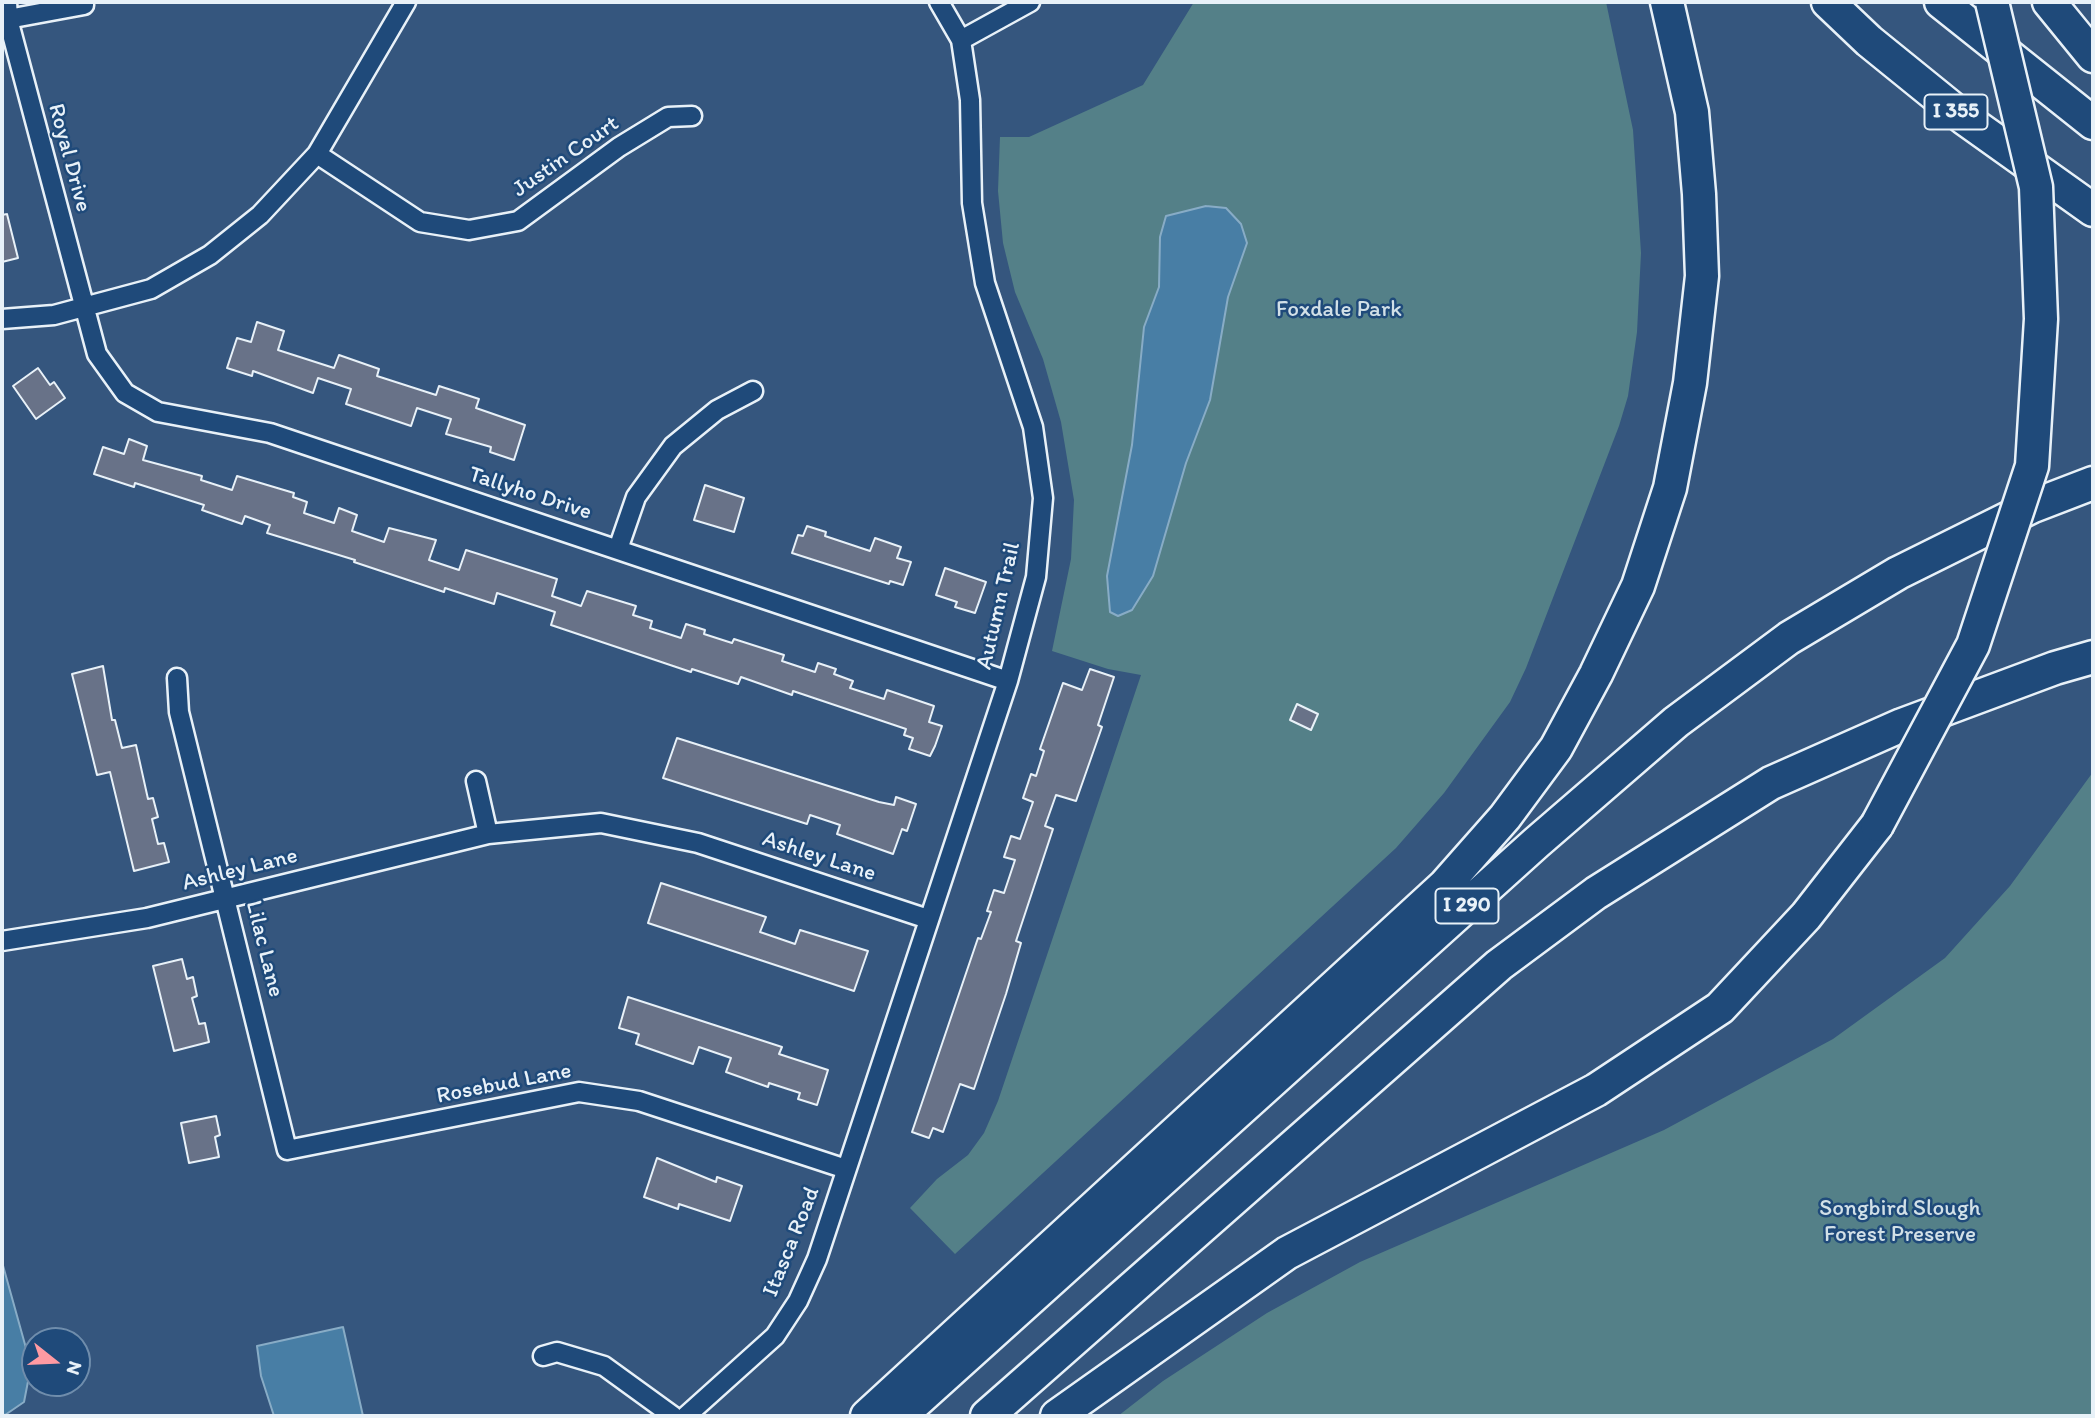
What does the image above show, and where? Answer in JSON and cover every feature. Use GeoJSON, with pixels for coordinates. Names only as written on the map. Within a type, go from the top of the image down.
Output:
{"type":"FeatureCollection","features":[{"type":"Feature","properties":{"kind":"highway"},"geometry":{"type":"LineString","coordinates":[[867,1416],[1445,885],[1506,817],[1556,748],[1596,674],[1638,586],[1670,488],[1690,383],[1702,276],[1699,194],[1692,112],[1667,2]]}},
{"type":"Feature","properties":{"kind":"highway","name":"I 355"},"geometry":{"type":"LineString","coordinates":[[1828,2],[1869,41],[1964,118],[2093,210]]}},
{"type":"Feature","properties":{"kind":"highway"},"geometry":{"type":"LineString","coordinates":[[1941,2],[2093,124]]}},
{"type":"Feature","properties":{"kind":"highway"},"geometry":{"type":"LineString","coordinates":[[1057,1416],[1287,1254],[1596,1090],[1720,1008],[1806,916],[1877,825],[1973,645],[2032,466],[2041,319],[2036,187],[1992,2]]}},
{"type":"Feature","properties":{"kind":"highway"},"geometry":{"type":"LineString","coordinates":[[2049,2],[2093,56]]}},
{"type":"Feature","properties":{"kind":"highway","name":"I 290"},"geometry":{"type":"LineString","coordinates":[[900,1416],[1536,843],[1676,722],[1789,638],[1898,573],[2034,506],[2093,483]]}},
{"type":"Feature","properties":{"kind":"highway","name":"I 290"},"geometry":{"type":"LineString","coordinates":[[987,1416],[1499,965],[1596,893],[1772,783],[1902,725],[2054,668],[2093,657]]}},
{"type":"Feature","properties":{"kind":"street"},"geometry":{"type":"LineString","coordinates":[[2,319],[54,315],[84,309],[151,289],[210,255],[260,215],[317,154],[406,2]]}},
{"type":"Feature","properties":{"kind":"street","name":"Autumn Trail"},"geometry":{"type":"LineString","coordinates":[[846,1169],[1008,681],[1036,577],[1043,498],[1033,427],[985,283],[978,250],[972,203],[970,100],[961,40],[939,2]]}},
{"type":"Feature","properties":{"kind":"street"},"geometry":{"type":"LineString","coordinates":[[961,40],[1030,2]]}},
{"type":"Feature","properties":{"kind":"street","name":"Royal Drive"},"geometry":{"type":"LineString","coordinates":[[84,5],[8,10],[84,309]]}},
{"type":"Feature","properties":{"kind":"street","name":"Justin Court"},"geometry":{"type":"LineString","coordinates":[[317,154],[420,222],[469,230],[518,221],[668,117],[692,116]]}},
{"type":"Feature","properties":{"kind":"street","name":"Tallyho Drive"},"geometry":{"type":"LineString","coordinates":[[84,309],[97,354],[125,393],[158,412],[270,433],[1008,681]]}},
{"type":"Feature","properties":{"kind":"street"},"geometry":{"type":"LineString","coordinates":[[618,549],[636,498],[673,446],[717,410],[753,391]]}},
{"type":"Feature","properties":{"kind":"street","name":"Lilac Lane"},"geometry":{"type":"LineString","coordinates":[[177,678],[179,712],[287,1150]]}},
{"type":"Feature","properties":{"kind":"street"},"geometry":{"type":"LineString","coordinates":[[476,781],[488,834]]}},
{"type":"Feature","properties":{"kind":"street","name":"Ashley Lane"},"geometry":{"type":"LineString","coordinates":[[2,940],[147,918],[488,834],[601,822],[698,843],[928,919]]}},
{"type":"Feature","properties":{"kind":"street","name":"Rosebud Lane"},"geometry":{"type":"LineString","coordinates":[[287,1150],[579,1092],[639,1101],[846,1169]]}},
{"type":"Feature","properties":{"kind":"street","name":"Itasca Road"},"geometry":{"type":"LineString","coordinates":[[686,1416],[775,1336],[798,1301],[817,1259],[846,1169]]}},
{"type":"Feature","properties":{"kind":"street"},"geometry":{"type":"LineString","coordinates":[[543,1356],[557,1352],[604,1366],[673,1416]]}},
{"type":"Feature","properties":{"kind":"green space","name":"Foxdale Park"},"geometry":{"type":"Polygon","coordinates":[[[1194,2],[1606,2],[1633,130],[1641,253],[1637,332],[1628,396],[1619,426],[1526,668],[1510,702],[1444,793],[1396,848],[955,1254],[910,1208],[937,1179],[968,1155],[984,1133],[998,1101],[1141,675],[1108,669],[1052,651],[1071,559],[1074,500],[1061,422],[1043,359],[1015,292],[1003,243],[998,191],[1000,137],[1029,137],[1143,85],[1194,2]]]}},
{"type":"Feature","properties":{"kind":"green space","name":"Songbird Slough Forest Preserve"},"geometry":{"type":"Polygon","coordinates":[[[2093,772],[2093,1416],[1118,1416],[1163,1381],[1267,1313],[1360,1262],[1664,1130],[1833,1039],[1945,958],[2010,886],[2093,772]]]}},
{"type":"Feature","properties":{"kind":"water"},"geometry":{"type":"Polygon","coordinates":[[[1206,206],[1226,208],[1241,224],[1247,243],[1228,297],[1210,400],[1186,463],[1153,576],[1132,610],[1118,616],[1110,612],[1107,576],[1132,445],[1144,327],[1159,287],[1160,237],[1166,216],[1206,206]]]}},
{"type":"Feature","properties":{"kind":"water"},"geometry":{"type":"Polygon","coordinates":[[[2,1262],[21,1330],[21,1397],[25,1397],[24,1402],[5,1415],[2,1414],[2,1262]]]}},
{"type":"Feature","properties":{"kind":"water"},"geometry":{"type":"Polygon","coordinates":[[[343,1327],[363,1416],[274,1416],[261,1376],[257,1346],[343,1327]]]}},
{"type":"Feature","properties":{"kind":"building"},"geometry":{"type":"Polygon","coordinates":[[[7,214],[18,258],[2,262],[2,215],[7,214]]]}},
{"type":"Feature","properties":{"kind":"building"},"geometry":{"type":"Polygon","coordinates":[[[257,322],[284,331],[278,350],[334,368],[339,355],[379,369],[377,376],[436,395],[439,386],[479,399],[476,408],[525,425],[514,460],[490,452],[491,447],[446,434],[451,419],[417,408],[411,426],[346,404],[351,389],[318,378],[313,393],[253,371],[252,376],[227,368],[237,338],[251,342],[257,322]]]}},
{"type":"Feature","properties":{"kind":"building"},"geometry":{"type":"Polygon","coordinates":[[[38,368],[50,385],[54,382],[65,398],[36,419],[13,386],[38,368]]]}},
{"type":"Feature","properties":{"kind":"building"},"geometry":{"type":"Polygon","coordinates":[[[129,439],[147,446],[143,460],[202,476],[201,480],[232,490],[237,476],[294,493],[293,497],[307,502],[304,513],[334,523],[339,508],[357,515],[352,531],[384,542],[389,528],[436,540],[429,560],[459,570],[466,550],[557,579],[552,596],[581,606],[587,591],[636,606],[633,615],[652,621],[650,628],[681,638],[686,624],[705,630],[704,634],[732,643],[734,639],[784,655],[782,661],[815,672],[818,663],[836,669],[834,674],[853,681],[850,688],[884,699],[887,690],[934,706],[929,722],[942,726],[935,746],[930,756],[909,749],[913,738],[904,735],[906,729],[793,691],[792,695],[741,677],[738,684],[692,669],[691,672],[551,625],[555,612],[497,593],[494,604],[445,588],[444,592],[354,562],[355,560],[267,533],[270,525],[245,516],[242,524],[202,510],[204,505],[135,483],[134,487],[94,474],[103,447],[124,454],[129,439]]]}},
{"type":"Feature","properties":{"kind":"building"},"geometry":{"type":"Polygon","coordinates":[[[705,485],[744,498],[734,532],[694,520],[705,485]]]}},
{"type":"Feature","properties":{"kind":"building"},"geometry":{"type":"Polygon","coordinates":[[[807,526],[826,532],[825,536],[870,551],[875,538],[901,547],[897,558],[911,562],[903,585],[890,581],[889,584],[792,553],[798,535],[803,536],[807,526]]]}},
{"type":"Feature","properties":{"kind":"building"},"geometry":{"type":"Polygon","coordinates":[[[945,568],[986,582],[975,613],[955,607],[957,602],[936,595],[945,568]]]}},
{"type":"Feature","properties":{"kind":"building"},"geometry":{"type":"Polygon","coordinates":[[[103,666],[112,720],[115,720],[122,748],[136,745],[148,799],[153,798],[158,817],[152,819],[158,844],[164,843],[169,862],[134,871],[110,772],[97,775],[72,674],[103,666]]]}},
{"type":"Feature","properties":{"kind":"building"},"geometry":{"type":"Polygon","coordinates":[[[1090,669],[1114,677],[1098,725],[1102,727],[1076,801],[1056,795],[1045,826],[1053,829],[1016,941],[1021,943],[1006,994],[974,1089],[960,1084],[943,1132],[933,1128],[929,1138],[912,1132],[978,938],[981,939],[991,912],[987,911],[994,890],[1004,893],[1015,860],[1004,857],[1011,836],[1020,839],[1033,802],[1023,798],[1031,774],[1036,776],[1044,751],[1040,749],[1063,683],[1082,690],[1090,669]]]}},
{"type":"Feature","properties":{"kind":"building"},"geometry":{"type":"Polygon","coordinates":[[[1297,704],[1318,714],[1311,730],[1290,720],[1297,704]]]}},
{"type":"Feature","properties":{"kind":"building"},"geometry":{"type":"Polygon","coordinates":[[[677,738],[879,802],[894,805],[896,797],[916,804],[907,831],[902,829],[893,854],[837,834],[840,825],[810,815],[807,824],[663,778],[677,738]]]}},
{"type":"Feature","properties":{"kind":"building"},"geometry":{"type":"Polygon","coordinates":[[[661,883],[766,917],[760,932],[795,944],[800,930],[868,951],[854,991],[648,923],[661,883]]]}},
{"type":"Feature","properties":{"kind":"building"},"geometry":{"type":"Polygon","coordinates":[[[182,959],[187,979],[193,977],[197,996],[192,998],[199,1024],[205,1023],[209,1042],[174,1051],[153,966],[182,959]]]}},
{"type":"Feature","properties":{"kind":"building"},"geometry":{"type":"Polygon","coordinates":[[[628,997],[782,1047],[779,1054],[828,1070],[817,1105],[798,1099],[800,1093],[769,1083],[768,1087],[726,1072],[731,1058],[699,1047],[693,1064],[636,1044],[639,1034],[619,1028],[628,997]]]}},
{"type":"Feature","properties":{"kind":"building"},"geometry":{"type":"Polygon","coordinates":[[[216,1116],[220,1135],[215,1137],[219,1157],[189,1163],[181,1123],[216,1116]]]}},
{"type":"Feature","properties":{"kind":"building"},"geometry":{"type":"Polygon","coordinates":[[[657,1158],[716,1182],[717,1177],[742,1186],[730,1221],[679,1204],[678,1209],[644,1197],[657,1158]]]}}]}
